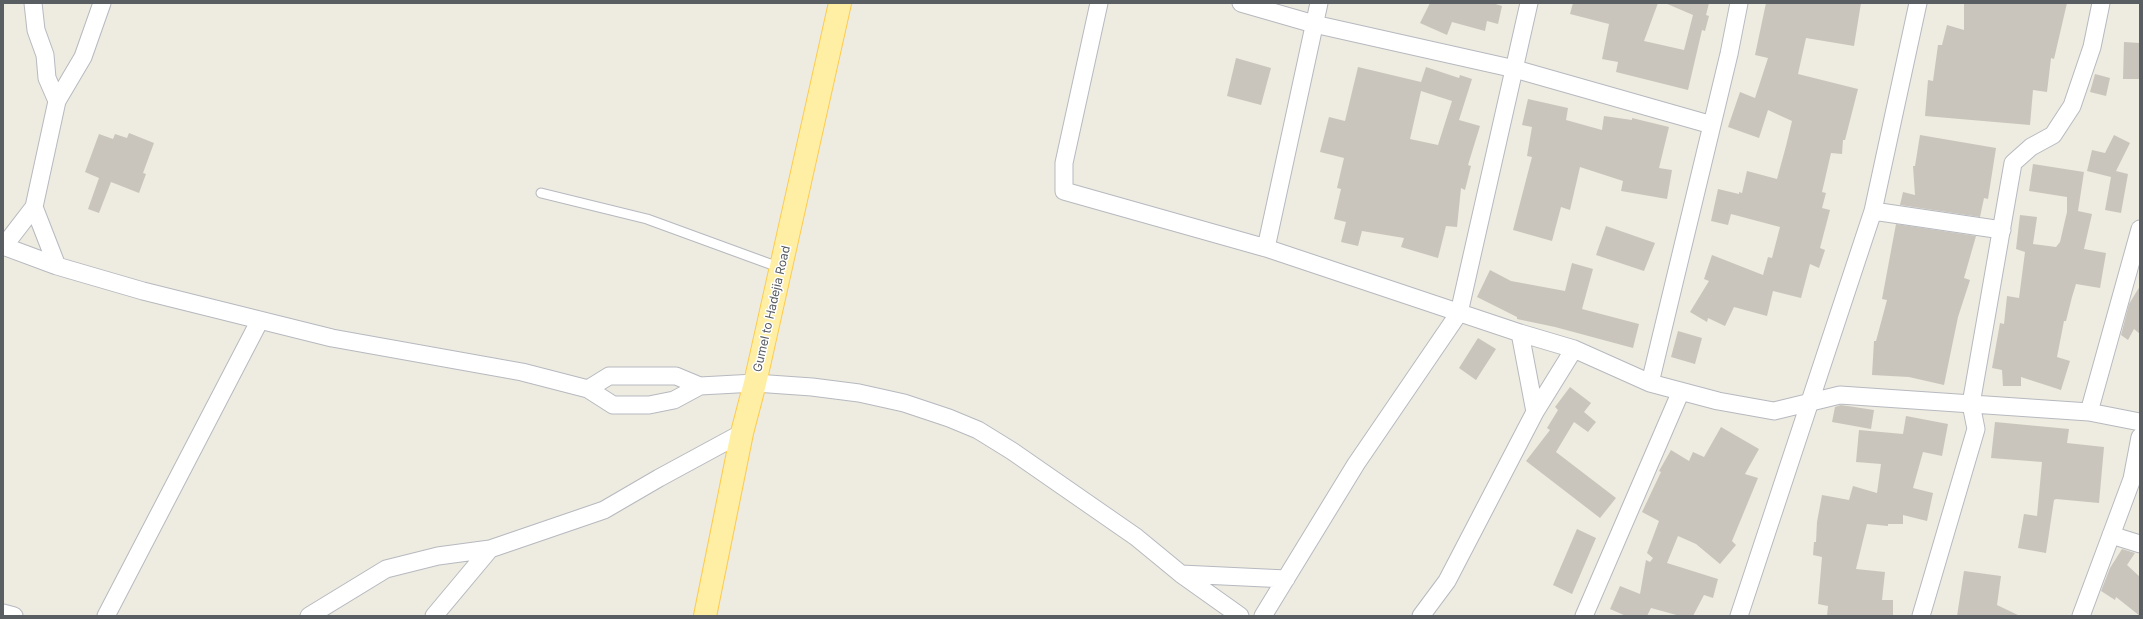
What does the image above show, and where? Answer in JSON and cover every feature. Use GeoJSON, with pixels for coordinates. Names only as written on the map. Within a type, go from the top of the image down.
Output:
{"type":"FeatureCollection","features":[{"type":"Feature","properties":{"kind":"main road","name":"Gumel to Hadejia Road"},"geometry":{"type":"LineString","coordinates":[[705,616],[742,432],[755,383],[840,3]]}},
{"type":"Feature","properties":{"kind":"street"},"geometry":{"type":"LineString","coordinates":[[33,3],[36,30],[45,55],[47,78],[57,101]]}},
{"type":"Feature","properties":{"kind":"street"},"geometry":{"type":"LineString","coordinates":[[102,3],[83,58],[57,101],[34,207],[3,246],[57,266],[143,291],[332,338],[522,372],[588,389],[613,404],[649,405],[674,400],[700,386],[755,383],[812,387],[897,401],[978,430],[1136,537],[1181,574],[1240,616]]}},
{"type":"Feature","properties":{"kind":"street"},"geometry":{"type":"LineString","coordinates":[[1099,3],[1064,164],[1064,190],[1079,196],[1266,248],[1459,313],[1574,349],[1650,383],[1718,402],[1774,412],[1840,395],[2089,412],[2140,422]]}},
{"type":"Feature","properties":{"kind":"street"},"geometry":{"type":"LineString","coordinates":[[1241,3],[1314,24],[1515,69],[1712,124]]}},
{"type":"Feature","properties":{"kind":"street"},"geometry":{"type":"LineString","coordinates":[[1266,248],[1319,3]]}},
{"type":"Feature","properties":{"kind":"street"},"geometry":{"type":"LineString","coordinates":[[1264,616],[1356,464],[1459,313],[1529,3]]}},
{"type":"Feature","properties":{"kind":"street"},"geometry":{"type":"LineString","coordinates":[[1650,383],[1712,124],[1739,3]]}},
{"type":"Feature","properties":{"kind":"street"},"geometry":{"type":"LineString","coordinates":[[1739,616],[1874,211],[1918,3]]}},
{"type":"Feature","properties":{"kind":"street"},"geometry":{"type":"LineString","coordinates":[[1921,616],[1976,428],[1971,404],[2013,163],[2031,147],[2053,135],[2072,106],[2092,47],[2101,3]]}},
{"type":"Feature","properties":{"kind":"street"},"geometry":{"type":"LineString","coordinates":[[34,207],[57,266]]}},
{"type":"Feature","properties":{"kind":"street"},"geometry":{"type":"LineString","coordinates":[[1874,211],[2002,230]]}},
{"type":"Feature","properties":{"kind":"street"},"geometry":{"type":"LineString","coordinates":[[2089,412],[2136,259],[2140,229]]}},
{"type":"Feature","properties":{"kind":"street"},"geometry":{"type":"LineString","coordinates":[[106,616],[260,320]]}},
{"type":"Feature","properties":{"kind":"street"},"geometry":{"type":"LineString","coordinates":[[1520,333],[1535,412]]}},
{"type":"Feature","properties":{"kind":"street"},"geometry":{"type":"LineString","coordinates":[[1421,616],[1447,581],[1535,412],[1574,349]]}},
{"type":"Feature","properties":{"kind":"street"},"geometry":{"type":"LineString","coordinates":[[588,389],[609,376],[676,376],[700,386]]}},
{"type":"Feature","properties":{"kind":"street"},"geometry":{"type":"LineString","coordinates":[[1584,616],[1681,391]]}},
{"type":"Feature","properties":{"kind":"street"},"geometry":{"type":"LineString","coordinates":[[309,616],[386,569],[438,556],[490,549],[604,510],[742,432]]}},
{"type":"Feature","properties":{"kind":"street"},"geometry":{"type":"LineString","coordinates":[[2085,614],[2111,535],[2136,476],[2140,437]]}},
{"type":"Feature","properties":{"kind":"street"},"geometry":{"type":"LineString","coordinates":[[2111,535],[2140,544]]}},
{"type":"Feature","properties":{"kind":"street"},"geometry":{"type":"LineString","coordinates":[[434,616],[490,549]]}},
{"type":"Feature","properties":{"kind":"street"},"geometry":{"type":"LineString","coordinates":[[1181,574],[1286,579]]}},
{"type":"Feature","properties":{"kind":"street"},"geometry":{"type":"LineString","coordinates":[[3,613],[14,616]]}},
{"type":"Feature","properties":{"kind":"lane"},"geometry":{"type":"LineString","coordinates":[[541,193],[647,219],[781,268]]}},
{"type":"Feature","properties":{"kind":"building"},"geometry":{"type":"Polygon","coordinates":[[[1430,3],[1492,3],[1502,6],[1498,24],[1487,21],[1485,31],[1452,22],[1447,35],[1420,23],[1430,3]]]}},
{"type":"Feature","properties":{"kind":"building"},"geometry":{"type":"Polygon","coordinates":[[[1573,3],[1658,3],[1644,41],[1684,50],[1693,15],[1665,3],[1709,3],[1706,15],[1709,16],[1705,31],[1702,30],[1688,90],[1616,72],[1618,62],[1602,59],[1609,24],[1570,14],[1573,3]]]}},
{"type":"Feature","properties":{"kind":"building"},"geometry":{"type":"Polygon","coordinates":[[[1766,3],[1861,3],[1854,46],[1806,38],[1798,74],[1858,89],[1845,140],[1843,140],[1842,154],[1831,153],[1822,192],[1826,193],[1822,208],[1830,210],[1820,248],[1825,250],[1819,268],[1810,264],[1801,298],[1773,291],[1767,316],[1734,307],[1725,326],[1708,318],[1707,322],[1690,312],[1709,281],[1704,279],[1712,255],[1763,275],[1768,257],[1772,258],[1780,227],[1731,214],[1728,225],[1711,221],[1718,189],[1739,194],[1739,192],[1742,193],[1747,171],[1777,179],[1786,146],[1792,121],[1768,110],[1759,138],[1728,127],[1740,92],[1755,98],[1768,58],[1755,55],[1766,3]]]}},
{"type":"Feature","properties":{"kind":"building"},"geometry":{"type":"Polygon","coordinates":[[[1964,3],[2067,3],[2054,59],[2051,58],[2047,92],[2033,90],[2030,125],[1925,116],[1928,80],[1933,81],[1938,45],[1942,45],[1947,25],[1964,30],[1964,3]]]}},
{"type":"Feature","properties":{"kind":"building"},"geometry":{"type":"Polygon","coordinates":[[[2124,42],[2140,43],[2140,79],[2123,79],[2124,42]]]}},
{"type":"Feature","properties":{"kind":"building"},"geometry":{"type":"Polygon","coordinates":[[[1236,58],[1271,68],[1261,105],[1227,96],[1236,58]]]}},
{"type":"Feature","properties":{"kind":"building"},"geometry":{"type":"Polygon","coordinates":[[[1358,67],[1421,82],[1426,67],[1459,78],[1460,75],[1472,79],[1459,120],[1480,126],[1468,165],[1471,166],[1465,190],[1461,188],[1457,227],[1446,226],[1438,258],[1401,247],[1404,238],[1362,231],[1358,246],[1341,242],[1346,222],[1334,219],[1341,189],[1337,188],[1344,158],[1320,152],[1329,117],[1345,121],[1358,67]],[[1421,91],[1410,139],[1438,145],[1452,101],[1421,91]]]}},
{"type":"Feature","properties":{"kind":"building"},"geometry":{"type":"Polygon","coordinates":[[[2095,74],[2110,78],[2106,96],[2090,92],[2095,74]]]}},
{"type":"Feature","properties":{"kind":"building"},"geometry":{"type":"Polygon","coordinates":[[[1528,99],[1568,108],[1566,120],[1602,130],[1604,116],[1632,120],[1632,118],[1669,127],[1659,168],[1672,170],[1667,199],[1621,191],[1623,181],[1580,167],[1570,210],[1561,207],[1552,241],[1513,230],[1532,157],[1527,156],[1532,127],[1522,125],[1528,99]]]}},
{"type":"Feature","properties":{"kind":"building"},"geometry":{"type":"Polygon","coordinates":[[[129,133],[154,143],[143,173],[146,174],[139,193],[111,182],[99,213],[88,209],[99,178],[85,172],[99,134],[113,139],[115,134],[127,138],[129,133]]]}},
{"type":"Feature","properties":{"kind":"building"},"geometry":{"type":"Polygon","coordinates":[[[1920,135],[1996,148],[1988,199],[1984,198],[1980,217],[1900,205],[1903,192],[1915,195],[1913,166],[1915,166],[1920,135]]]}},
{"type":"Feature","properties":{"kind":"building"},"geometry":{"type":"Polygon","coordinates":[[[2114,135],[2130,143],[2116,171],[2128,174],[2121,213],[2105,210],[2111,177],[2087,171],[2092,150],[2105,153],[2114,135]]]}},
{"type":"Feature","properties":{"kind":"building"},"geometry":{"type":"Polygon","coordinates":[[[2033,164],[2084,172],[2078,211],[2092,214],[2084,249],[2106,253],[2100,288],[2076,284],[2066,321],[2064,321],[2057,357],[2070,361],[2061,390],[2021,377],[2021,386],[2003,386],[2002,370],[1992,368],[2000,323],[2004,324],[2007,296],[2019,298],[2025,252],[2016,249],[2020,215],[2037,217],[2033,244],[2056,247],[2060,242],[2067,212],[2067,197],[2029,191],[2033,164]]]}},
{"type":"Feature","properties":{"kind":"building"},"geometry":{"type":"Polygon","coordinates":[[[1896,224],[1976,236],[1964,278],[1970,280],[1958,317],[1944,385],[1909,377],[1872,375],[1874,341],[1876,341],[1887,300],[1882,299],[1896,224]]]}},
{"type":"Feature","properties":{"kind":"building"},"geometry":{"type":"Polygon","coordinates":[[[1606,226],[1655,243],[1644,271],[1596,255],[1606,226]]]}},
{"type":"Feature","properties":{"kind":"building"},"geometry":{"type":"Polygon","coordinates":[[[1572,263],[1593,269],[1582,309],[1639,324],[1633,348],[1555,327],[1517,319],[1517,317],[1477,297],[1490,270],[1511,281],[1565,291],[1572,263]]]}},
{"type":"Feature","properties":{"kind":"building"},"geometry":{"type":"Polygon","coordinates":[[[2140,286],[2140,334],[2134,329],[2128,340],[2121,335],[2129,304],[2140,286]]]}},
{"type":"Feature","properties":{"kind":"building"},"geometry":{"type":"Polygon","coordinates":[[[1678,331],[1702,338],[1695,364],[1671,357],[1678,331]]]}},
{"type":"Feature","properties":{"kind":"building"},"geometry":{"type":"Polygon","coordinates":[[[1478,338],[1496,349],[1476,380],[1459,368],[1478,338]]]}},
{"type":"Feature","properties":{"kind":"building"},"geometry":{"type":"Polygon","coordinates":[[[1570,387],[1591,403],[1584,412],[1596,422],[1588,432],[1574,422],[1556,452],[1616,498],[1600,518],[1526,461],[1550,430],[1547,428],[1558,410],[1555,407],[1570,387]]]}},
{"type":"Feature","properties":{"kind":"building"},"geometry":{"type":"Polygon","coordinates":[[[1841,405],[1874,410],[1871,429],[1832,422],[1835,407],[1841,405]]]}},
{"type":"Feature","properties":{"kind":"building"},"geometry":{"type":"Polygon","coordinates":[[[1906,416],[1948,424],[1942,456],[1923,452],[1913,488],[1933,493],[1927,521],[1903,515],[1903,524],[1888,524],[1888,526],[1867,524],[1856,569],[1885,572],[1882,600],[1893,600],[1893,616],[1827,616],[1828,606],[1818,604],[1822,557],[1813,555],[1822,495],[1849,500],[1853,486],[1877,493],[1881,464],[1856,462],[1859,430],[1903,434],[1906,416]]]}},
{"type":"Feature","properties":{"kind":"building"},"geometry":{"type":"Polygon","coordinates":[[[1995,422],[2069,429],[2067,443],[2104,447],[2099,503],[2054,500],[2046,553],[2018,548],[2024,514],[2037,516],[2042,462],[1991,458],[1995,422]]]}},
{"type":"Feature","properties":{"kind":"building"},"geometry":{"type":"Polygon","coordinates":[[[1721,427],[1759,449],[1745,474],[1758,478],[1732,541],[1736,545],[1720,564],[1696,544],[1678,536],[1667,563],[1718,579],[1713,598],[1704,595],[1693,616],[1680,616],[1651,608],[1647,616],[1626,616],[1610,609],[1620,586],[1640,594],[1646,560],[1650,562],[1653,558],[1647,553],[1659,521],[1642,512],[1661,472],[1659,471],[1671,450],[1689,461],[1693,452],[1704,457],[1721,427]]]}},
{"type":"Feature","properties":{"kind":"building"},"geometry":{"type":"Polygon","coordinates":[[[1577,529],[1596,538],[1572,594],[1553,585],[1577,529]]]}},
{"type":"Feature","properties":{"kind":"building"},"geometry":{"type":"Polygon","coordinates":[[[2122,549],[2135,553],[2127,565],[2140,577],[2140,616],[2116,597],[2115,600],[2101,591],[2110,568],[2122,549]]]}},
{"type":"Feature","properties":{"kind":"building"},"geometry":{"type":"Polygon","coordinates":[[[1964,571],[2001,576],[1997,605],[2020,616],[1957,616],[1964,571]]]}}]}
